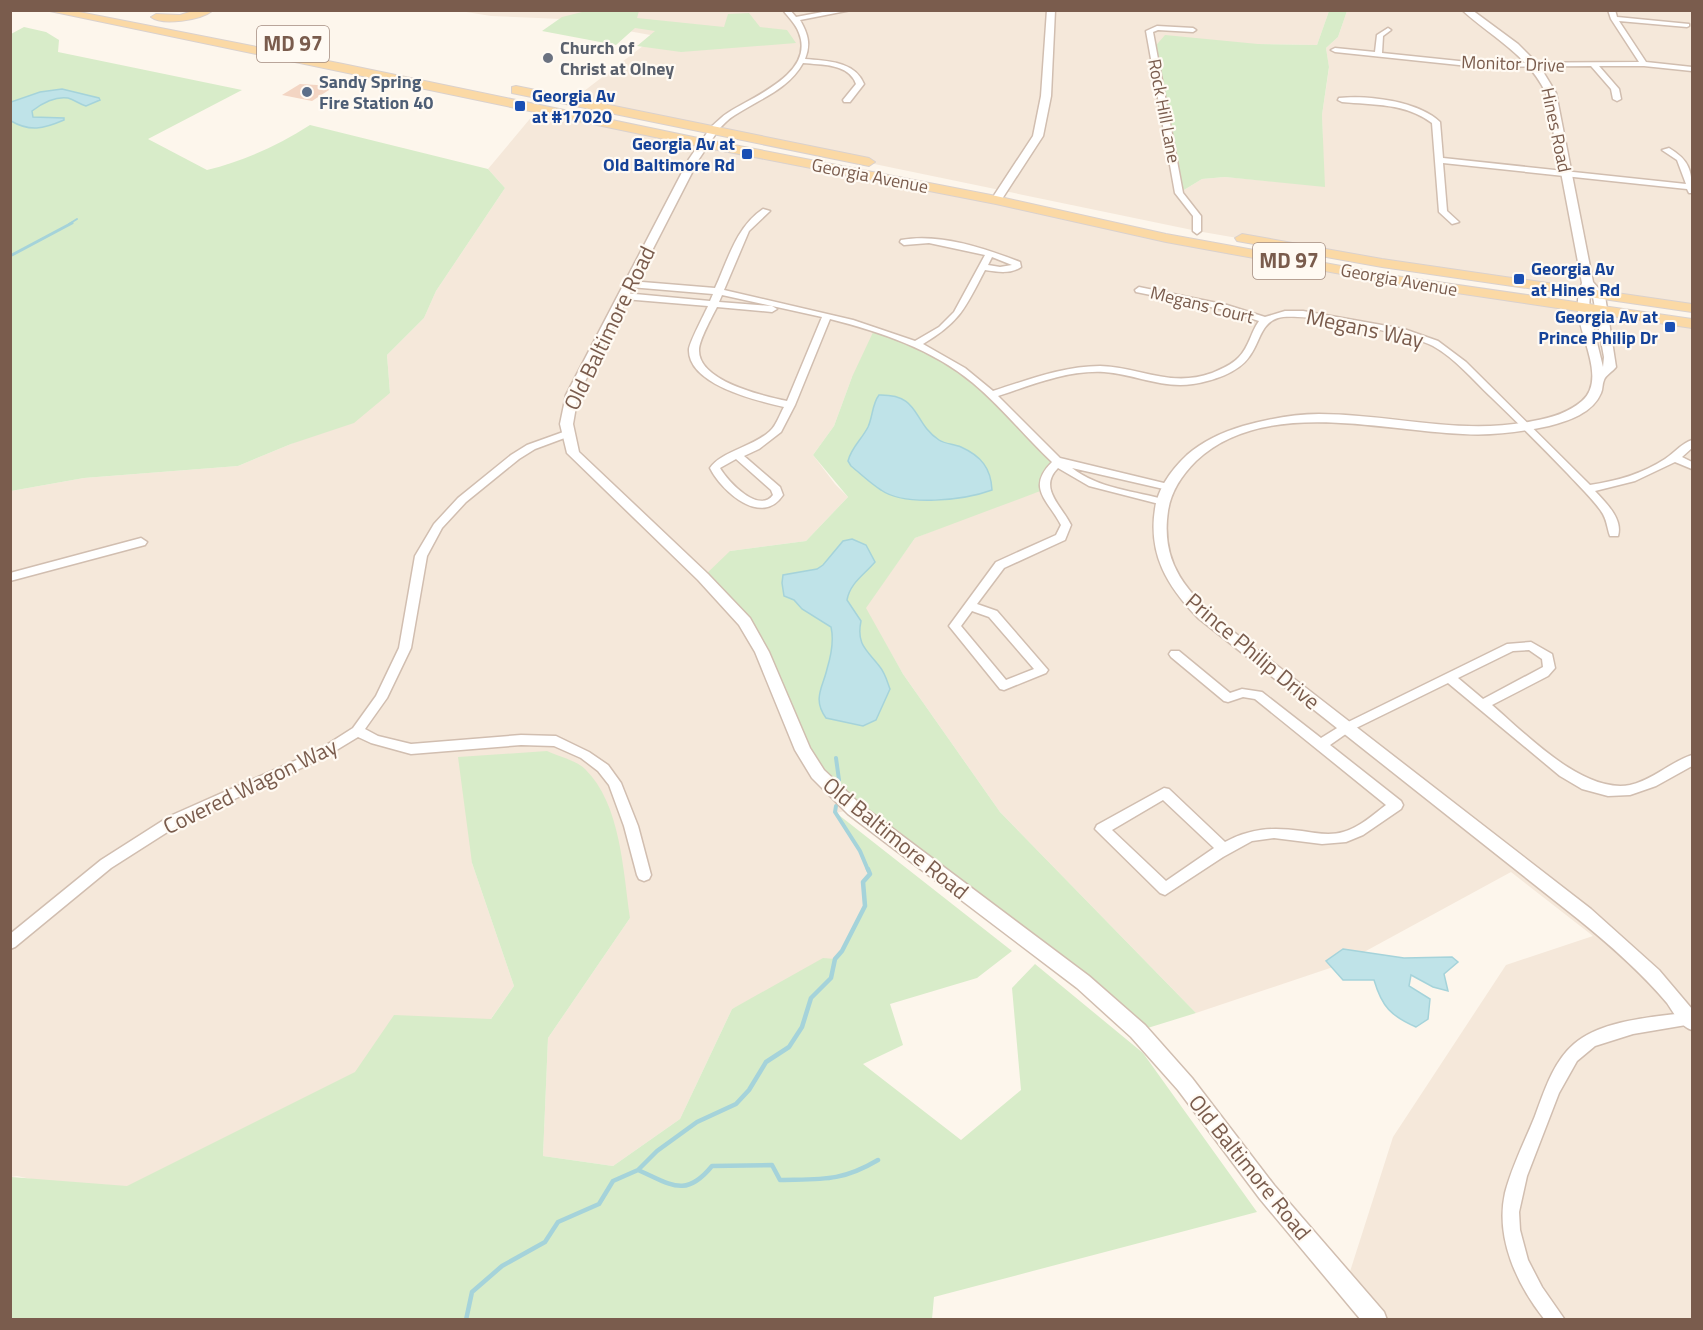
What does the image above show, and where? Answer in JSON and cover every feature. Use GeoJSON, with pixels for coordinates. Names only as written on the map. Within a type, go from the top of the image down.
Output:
{"type":"FeatureCollection","features":[{"type":"Feature","properties":{"kind":"main road","name":"Georgia Avenue"},"geometry":{"type":"LineString","coordinates":[[50,10],[343,67],[703,143],[1382,263],[1585,288],[1599,296],[1692,309]]}},
{"type":"Feature","properties":{"kind":"main road"},"geometry":{"type":"LineString","coordinates":[[208,11],[200,18],[203,25],[151,16],[180,18],[208,11]]}},
{"type":"Feature","properties":{"kind":"main road","name":"MD 97"},"geometry":{"type":"LineString","coordinates":[[344,55],[447,76]]}},
{"type":"Feature","properties":{"kind":"main road","name":"Georgia Avenue"},"geometry":{"type":"LineString","coordinates":[[499,86],[714,129],[1000,195],[1166,238],[1300,263],[1583,309],[1692,324]]}},
{"type":"Feature","properties":{"kind":"street"},"geometry":{"type":"LineString","coordinates":[[786,10],[804,32],[807,42],[801,61],[834,65],[853,72],[859,78],[860,84],[847,100]]}},
{"type":"Feature","properties":{"kind":"street"},"geometry":{"type":"LineString","coordinates":[[796,20],[848,10]]}},
{"type":"Feature","properties":{"kind":"street"},"geometry":{"type":"LineString","coordinates":[[1000,195],[1038,136],[1046,96],[1051,10]]}},
{"type":"Feature","properties":{"kind":"street","name":"Hines Road"},"geometry":{"type":"LineString","coordinates":[[1466,10],[1505,39],[1536,66],[1545,78],[1551,93],[1585,288]]}},
{"type":"Feature","properties":{"kind":"street"},"geometry":{"type":"LineString","coordinates":[[1611,10],[1614,19],[1644,64]]}},
{"type":"Feature","properties":{"kind":"street"},"geometry":{"type":"LineString","coordinates":[[1614,19],[1687,25]]}},
{"type":"Feature","properties":{"kind":"street","name":"Rock Hill Lane"},"geometry":{"type":"LineString","coordinates":[[1193,30],[1157,28],[1149,31],[1179,193],[1197,216],[1197,231]]}},
{"type":"Feature","properties":{"kind":"street"},"geometry":{"type":"LineString","coordinates":[[1378,54],[1380,35],[1388,30]]}},
{"type":"Feature","properties":{"kind":"street","name":"Monitor Drive"},"geometry":{"type":"LineString","coordinates":[[1335,50],[1478,65],[1644,64],[1692,69]]}},
{"type":"Feature","properties":{"kind":"street","name":"Old Baltimore Road"},"geometry":{"type":"LineString","coordinates":[[801,61],[767,95],[729,116],[703,143],[572,395],[565,419],[566,434],[573,453],[703,577],[745,622],[762,652],[803,750],[818,774],[854,809],[1083,982],[1138,1031],[1185,1084],[1267,1192],[1376,1320]]}},
{"type":"Feature","properties":{"kind":"street"},"geometry":{"type":"LineString","coordinates":[[1594,65],[1611,84],[1617,99]]}},
{"type":"Feature","properties":{"kind":"street"},"geometry":{"type":"LineString","coordinates":[[1342,100],[1404,106],[1430,116],[1436,122],[1443,212],[1455,222]]}},
{"type":"Feature","properties":{"kind":"street"},"geometry":{"type":"LineString","coordinates":[[1440,160],[1692,189],[1681,159],[1666,150]]}},
{"type":"Feature","properties":{"kind":"street"},"geometry":{"type":"LineString","coordinates":[[766,211],[744,230],[694,349],[697,364],[712,376],[741,392],[790,405]]}},
{"type":"Feature","properties":{"kind":"street"},"geometry":{"type":"LineString","coordinates":[[904,242],[929,240],[990,253],[1012,260],[1017,264],[1017,267],[1000,270],[983,267]]}},
{"type":"Feature","properties":{"kind":"street"},"geometry":{"type":"LineString","coordinates":[[917,344],[942,329],[958,313],[990,253]]}},
{"type":"Feature","properties":{"kind":"street"},"geometry":{"type":"LineString","coordinates":[[1585,288],[1583,309],[1599,376]]}},
{"type":"Feature","properties":{"kind":"street"},"geometry":{"type":"LineString","coordinates":[[627,290],[719,292],[874,328],[917,344],[962,370],[993,394],[1006,411],[1072,474],[1087,481],[1163,502]]}},
{"type":"Feature","properties":{"kind":"street"},"geometry":{"type":"LineString","coordinates":[[627,290],[714,304],[807,311]]}},
{"type":"Feature","properties":{"kind":"street","name":"Megans Court"},"geometry":{"type":"LineString","coordinates":[[1139,290],[1227,308],[1264,320]]}},
{"type":"Feature","properties":{"kind":"street","name":"Prince Philip Drive"},"geometry":{"type":"LineString","coordinates":[[1599,296],[1610,368],[1599,376],[1593,396],[1578,410],[1556,420],[1527,428],[1470,432],[1329,418],[1271,422],[1227,435],[1199,451],[1175,474],[1163,502],[1159,520],[1160,540],[1168,570],[1189,601],[1346,728],[1611,935],[1660,981],[1692,1020]]}},
{"type":"Feature","properties":{"kind":"street","name":"Megans Way"},"geometry":{"type":"LineString","coordinates":[[1264,320],[1284,314],[1304,314],[1427,339],[1449,352],[1589,489],[1607,511],[1613,523],[1614,534]]}},
{"type":"Feature","properties":{"kind":"street"},"geometry":{"type":"LineString","coordinates":[[737,455],[776,489],[778,495],[774,501],[762,505],[753,504],[716,472],[716,465],[737,455],[755,447],[776,432],[790,405],[827,316]]}},
{"type":"Feature","properties":{"kind":"street"},"geometry":{"type":"LineString","coordinates":[[993,394],[1087,368],[1106,369],[1176,382],[1195,381],[1241,361],[1264,320]]}},
{"type":"Feature","properties":{"kind":"street","name":"Covered Wagon Way"},"geometry":{"type":"LineString","coordinates":[[10,943],[106,864],[175,820],[321,754],[357,731],[381,698],[405,648],[421,556],[438,526],[462,500],[515,457],[531,447],[566,434]]}},
{"type":"Feature","properties":{"kind":"street"},"geometry":{"type":"LineString","coordinates":[[1589,489],[1632,479],[1676,458],[1691,446]]}},
{"type":"Feature","properties":{"kind":"street"},"geometry":{"type":"LineString","coordinates":[[1676,458],[1692,466]]}},
{"type":"Feature","properties":{"kind":"street"},"geometry":{"type":"LineString","coordinates":[[1059,461],[1168,487]]}},
{"type":"Feature","properties":{"kind":"street"},"geometry":{"type":"LineString","coordinates":[[969,605],[993,615],[1042,670],[1004,686],[955,626],[969,605],[1000,565],[1061,537],[1066,525],[1061,512],[1043,490],[1043,480],[1047,472],[1059,461]]}},
{"type":"Feature","properties":{"kind":"street"},"geometry":{"type":"LineString","coordinates":[[10,576],[141,542]]}},
{"type":"Feature","properties":{"kind":"street"},"geometry":{"type":"LineString","coordinates":[[1322,744],[1346,728],[1516,645],[1531,646],[1548,657],[1549,668],[1544,674],[1482,705]]}},
{"type":"Feature","properties":{"kind":"street"},"geometry":{"type":"LineString","coordinates":[[1175,654],[1228,698],[1242,693],[1257,694],[1396,805],[1348,836],[1328,840],[1269,834],[1252,836],[1224,850],[1165,889],[1102,829],[1164,793],[1224,850]]}},
{"type":"Feature","properties":{"kind":"street"},"geometry":{"type":"LineString","coordinates":[[1450,678],[1565,773],[1587,785],[1608,791],[1630,790],[1651,783],[1692,760]]}},
{"type":"Feature","properties":{"kind":"street"},"geometry":{"type":"LineString","coordinates":[[357,731],[375,740],[411,749],[521,740],[556,741],[585,755],[603,768],[615,783],[632,826],[644,875]]}},
{"type":"Feature","properties":{"kind":"street"},"geometry":{"type":"LineString","coordinates":[[1557,1320],[1523,1271],[1517,1256],[1511,1223],[1513,1194],[1556,1081],[1579,1049],[1613,1031],[1692,1020]]}},
{"type":"Feature","properties":{"kind":"shaded area"},"geometry":{"type":"Polygon","coordinates":[[[460,11],[1329,11],[1317,45],[1258,44],[1179,193],[1202,179],[1225,177],[1324,186],[1322,115],[1329,68],[1326,48],[1338,37],[1347,11],[1692,11],[1692,308],[1382,263],[1197,231],[571,101],[656,36],[562,19],[491,16],[460,11]]]}},
{"type":"Feature","properties":{"kind":"shaded area"},"geometry":{"type":"Polygon","coordinates":[[[539,108],[1166,238],[1557,305],[1692,324],[1692,1319],[1376,1319],[1346,1284],[1393,1137],[1506,965],[1593,936],[1511,872],[1342,964],[1196,1013],[1000,812],[903,674],[865,608],[915,538],[947,525],[852,377],[834,426],[813,455],[848,497],[806,541],[730,551],[745,622],[854,809],[836,813],[860,851],[870,874],[863,882],[865,906],[842,951],[835,959],[732,1009],[680,1119],[613,1166],[543,1156],[548,1038],[630,918],[472,863],[514,986],[398,1151],[305,1238],[17,1176],[11,1177],[11,491],[84,478],[238,466],[291,444],[390,393],[387,355],[424,318],[436,291],[505,188],[488,169],[539,108]]]}},
{"type":"Feature","properties":{"kind":"green space"},"geometry":{"type":"Polygon","coordinates":[[[586,11],[639,11],[637,18],[724,27],[728,14],[749,13],[760,27],[787,30],[796,43],[681,52],[637,46],[655,31],[635,28],[616,45],[542,31],[562,17],[586,11]]]}},
{"type":"Feature","properties":{"kind":"green space"},"geometry":{"type":"Polygon","coordinates":[[[1329,11],[1347,11],[1338,37],[1326,48],[1329,67],[1322,115],[1325,187],[1225,177],[1202,179],[1179,193],[1152,50],[1165,35],[1258,44],[1317,45],[1329,11]]]}},
{"type":"Feature","properties":{"kind":"green space"},"geometry":{"type":"Polygon","coordinates":[[[24,27],[46,32],[59,40],[58,52],[242,90],[148,139],[207,170],[260,152],[310,125],[488,169],[505,188],[436,291],[424,318],[387,355],[390,393],[354,423],[291,444],[238,466],[84,478],[11,491],[11,34],[24,27]]]}},
{"type":"Feature","properties":{"kind":"green space"},"geometry":{"type":"Polygon","coordinates":[[[875,328],[917,344],[962,370],[1059,461],[1043,490],[915,538],[866,608],[903,674],[1000,812],[1196,1013],[1138,1031],[818,774],[762,652],[703,577],[730,551],[806,541],[848,497],[813,455],[834,426],[852,377],[875,328]]]}},
{"type":"Feature","properties":{"kind":"green space"},"geometry":{"type":"Polygon","coordinates":[[[547,751],[582,766],[597,784],[606,800],[618,839],[630,918],[548,1038],[543,1156],[613,1166],[680,1119],[732,1009],[823,958],[835,959],[842,951],[865,906],[863,882],[870,874],[860,851],[835,812],[1012,951],[977,978],[890,1004],[903,1045],[863,1064],[961,1140],[1021,1090],[1012,988],[1035,964],[1143,1053],[1257,1212],[934,1297],[932,1319],[11,1319],[11,1177],[127,1186],[355,1072],[394,1015],[491,1019],[514,986],[472,863],[458,757],[547,751]]]}},
{"type":"Feature","properties":{"kind":"water"},"geometry":{"type":"Polygon","coordinates":[[[62,89],[100,100],[86,106],[68,98],[59,98],[32,111],[33,117],[64,118],[50,126],[31,128],[11,121],[11,102],[40,92],[62,89]]]}},
{"type":"Feature","properties":{"kind":"water"},"geometry":{"type":"Polygon","coordinates":[[[879,395],[902,399],[915,410],[930,433],[939,440],[974,454],[984,464],[990,475],[992,490],[951,499],[905,499],[881,490],[851,466],[848,461],[868,427],[879,395]]]}},
{"type":"Feature","properties":{"kind":"water"},"geometry":{"type":"Polygon","coordinates":[[[852,539],[866,545],[875,562],[854,584],[847,600],[861,621],[861,642],[882,669],[890,689],[876,720],[863,726],[826,718],[822,711],[819,699],[831,653],[831,627],[802,609],[794,600],[784,596],[782,583],[783,575],[817,569],[843,541],[852,539]]]}},
{"type":"Feature","properties":{"kind":"water"},"geometry":{"type":"Polygon","coordinates":[[[1343,949],[1404,958],[1452,957],[1458,962],[1444,974],[1448,991],[1433,987],[1411,975],[1409,986],[1430,999],[1428,1019],[1416,1027],[1400,1019],[1384,1004],[1374,980],[1343,980],[1326,961],[1343,949]]]}},
{"type":"Feature","properties":{"kind":"building","name":"Sandy Spring Fire Station 40"},"geometry":{"type":"Polygon","coordinates":[[[300,84],[332,88],[312,101],[282,95],[300,84]]]}},
{"type":"Feature","properties":{"kind":"waterway"},"geometry":{"type":"LineString","coordinates":[[69,224],[77,219]]}},
{"type":"Feature","properties":{"kind":"waterway"},"geometry":{"type":"LineString","coordinates":[[10,256],[72,223]]}},
{"type":"Feature","properties":{"kind":"waterway"},"geometry":{"type":"LineString","coordinates":[[836,758],[839,780]]}},
{"type":"Feature","properties":{"kind":"waterway"},"geometry":{"type":"LineString","coordinates":[[836,806],[835,812],[860,851],[868,870]]}},
{"type":"Feature","properties":{"kind":"waterway"},"geometry":{"type":"LineString","coordinates":[[638,1170],[657,1151],[697,1122],[736,1104],[749,1090],[766,1062],[789,1047],[802,1027],[811,998],[831,978],[835,959],[842,951],[865,906],[863,882],[870,874],[868,869]]}},
{"type":"Feature","properties":{"kind":"waterway"},"geometry":{"type":"LineString","coordinates":[[638,1170],[677,1186],[694,1183],[712,1166],[772,1165],[780,1180],[807,1180],[842,1176],[878,1160]]}},
{"type":"Feature","properties":{"kind":"waterway"},"geometry":{"type":"LineString","coordinates":[[466,1320],[472,1292],[502,1266],[545,1242],[558,1222],[599,1204],[613,1181],[638,1170]]}},
{"type":"Feature","properties":{"kind":"place","name":"Church of Christ at Olney"},"geometry":{"type":"Point","coordinates":[548,58]}},
{"type":"Feature","properties":{"kind":"place","name":"Sandy Spring Fire Station 40"},"geometry":{"type":"Point","coordinates":[307,92]}},
{"type":"Feature","properties":{"kind":"place","name":"Georgia Av at #17020"},"geometry":{"type":"Point","coordinates":[520,106]}},
{"type":"Feature","properties":{"kind":"place","name":"Georgia Av at Old Baltimore Rd"},"geometry":{"type":"Point","coordinates":[747,154]}},
{"type":"Feature","properties":{"kind":"place","name":"Georgia Av at Hines Rd"},"geometry":{"type":"Point","coordinates":[1519,279]}},
{"type":"Feature","properties":{"kind":"place","name":"Georgia Av at Prince Philip Dr"},"geometry":{"type":"Point","coordinates":[1670,327]}}]}
